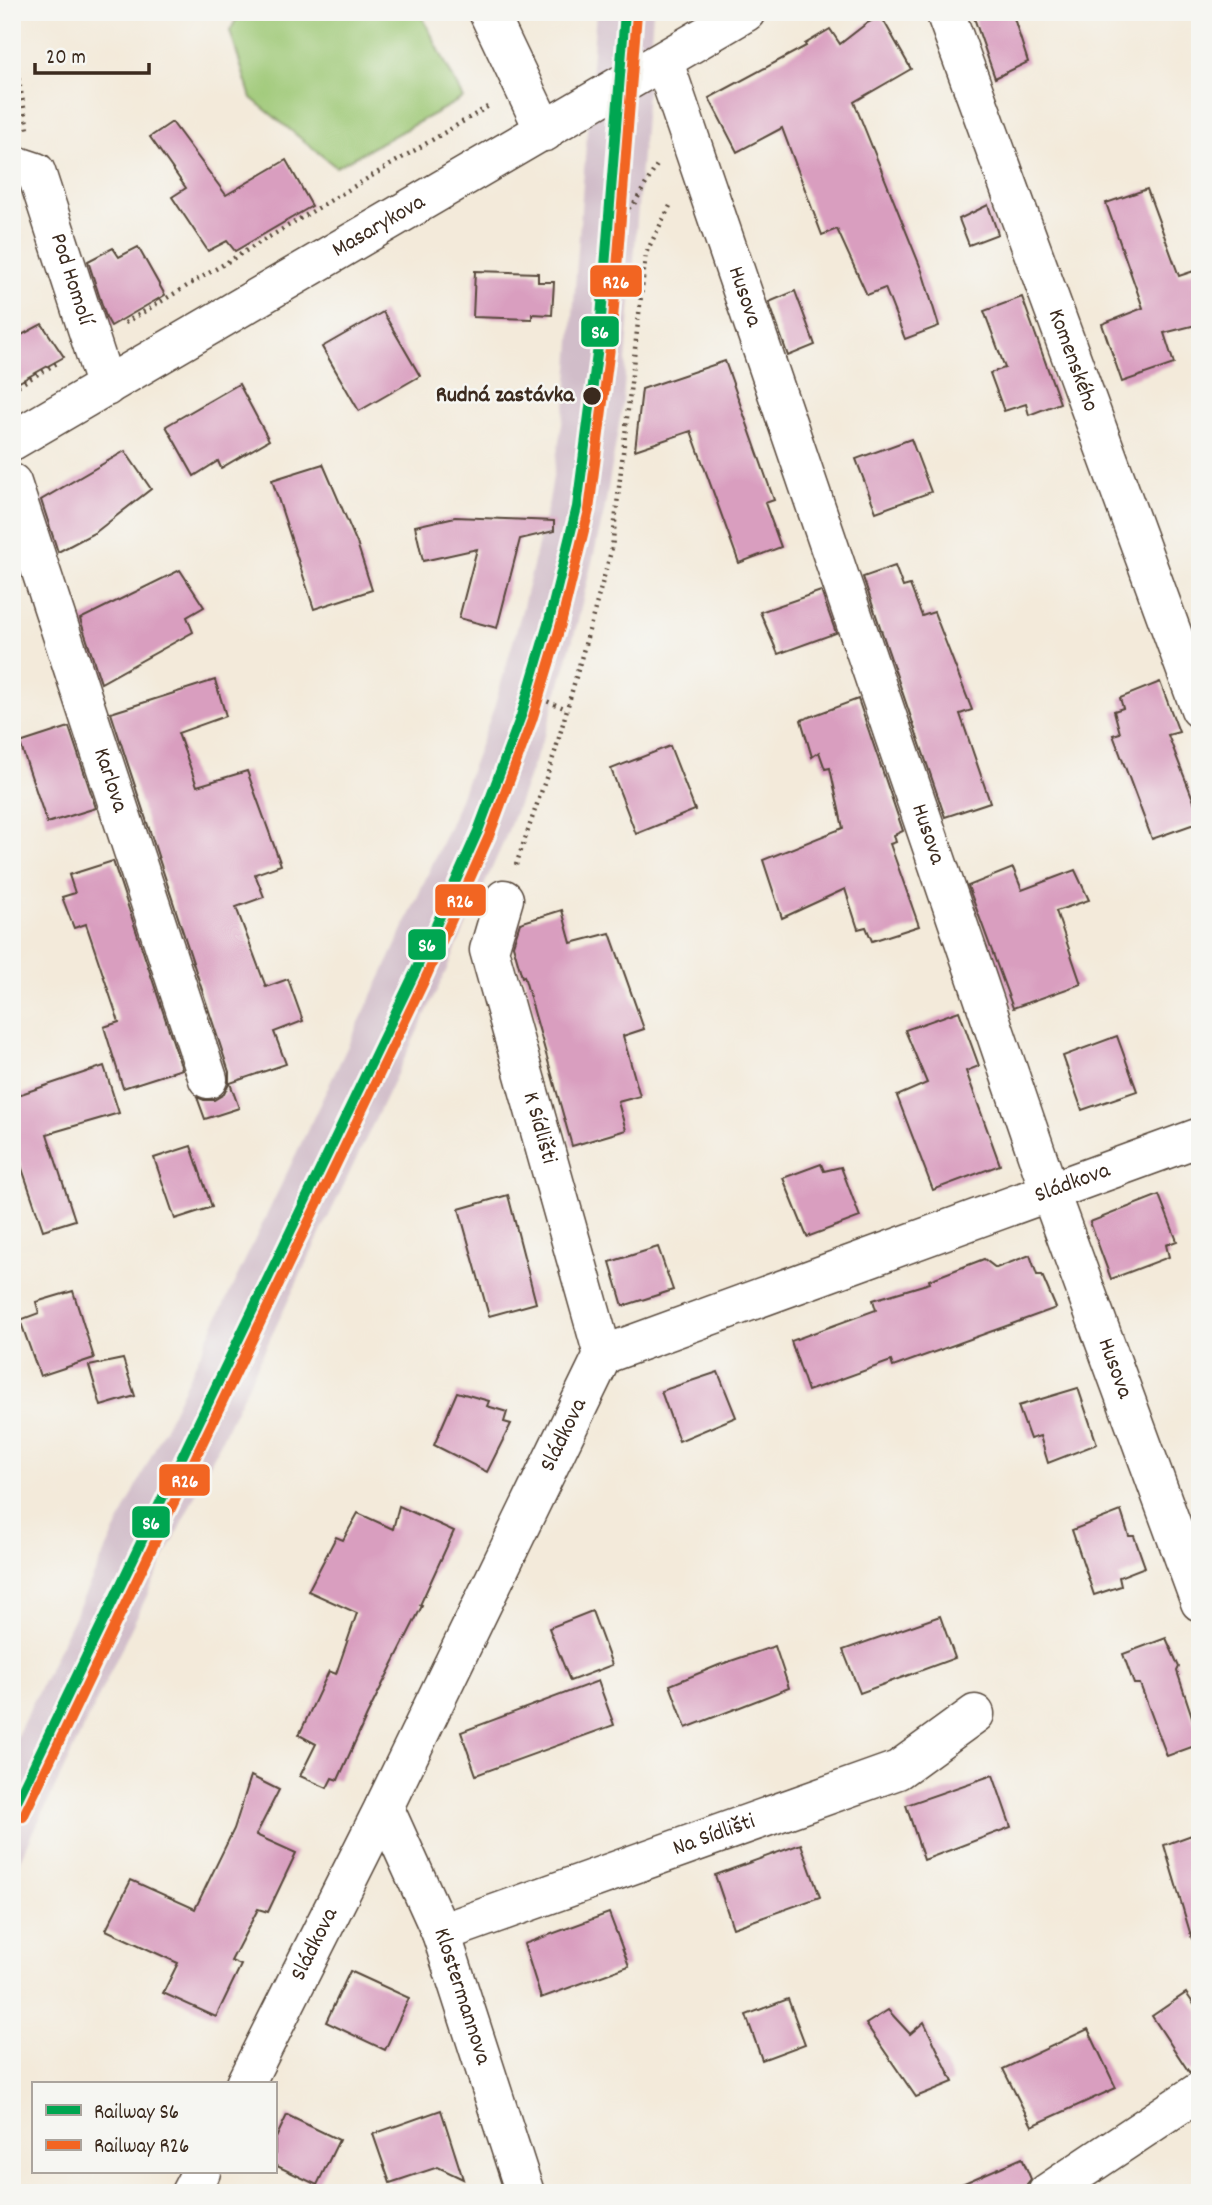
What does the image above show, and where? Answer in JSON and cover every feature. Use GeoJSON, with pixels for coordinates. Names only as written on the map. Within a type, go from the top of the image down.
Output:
{"type":"FeatureCollection","features":[{"type":"Feature","properties":{"kind":"street"},"geometry":{"type":"LineString","coordinates":[[488,12],[545,132]]}},
{"type":"Feature","properties":{"kind":"street","name":"Masarykova"},"geometry":{"type":"LineString","coordinates":[[12,441],[545,132],[746,12]]}},
{"type":"Feature","properties":{"kind":"street","name":"Komenského"},"geometry":{"type":"LineString","coordinates":[[945,12],[1200,709]]}},
{"type":"Feature","properties":{"kind":"street","name":"Husova"},"geometry":{"type":"LineString","coordinates":[[664,62],[679,156],[1050,1193],[1200,1602]]}},
{"type":"Feature","properties":{"kind":"street","name":"Pod Homolí"},"geometry":{"type":"LineString","coordinates":[[26,155],[106,387]]}},
{"type":"Feature","properties":{"kind":"street","name":"Karlova"},"geometry":{"type":"LineString","coordinates":[[12,483],[208,1079]]}},
{"type":"Feature","properties":{"kind":"street","name":"K Sídlišti"},"geometry":{"type":"LineString","coordinates":[[504,899],[489,950],[603,1356]]}},
{"type":"Feature","properties":{"kind":"street","name":"Sládkova"},"geometry":{"type":"LineString","coordinates":[[246,2082],[384,1807],[603,1356],[1200,1137]]}},
{"type":"Feature","properties":{"kind":"street","name":"Na Sídlišti"},"geometry":{"type":"LineString","coordinates":[[442,1933],[898,1770],[975,1714]]}},
{"type":"Feature","properties":{"kind":"street","name":"Klostermannova"},"geometry":{"type":"LineString","coordinates":[[384,1807],[442,1933],[525,2193]]}},
{"type":"Feature","properties":{"kind":"street"},"geometry":{"type":"LineString","coordinates":[[1047,2193],[1200,2091]]}},
{"type":"Feature","properties":{"kind":"street"},"geometry":{"type":"LineString","coordinates":[[190,2193],[200,2174]]}},
{"type":"Feature","properties":{"kind":"path"},"geometry":{"type":"LineString","coordinates":[[12,44],[26,155]]}},
{"type":"Feature","properties":{"kind":"path"},"geometry":{"type":"LineString","coordinates":[[124,323],[489,106]]}},
{"type":"Feature","properties":{"kind":"path"},"geometry":{"type":"LineString","coordinates":[[623,212],[634,204],[679,156]]}},
{"type":"Feature","properties":{"kind":"path"},"geometry":{"type":"LineString","coordinates":[[504,899],[555,752],[612,548],[646,253],[679,156]]}},
{"type":"Feature","properties":{"kind":"path"},"geometry":{"type":"LineString","coordinates":[[12,389],[67,357]]}},
{"type":"Feature","properties":{"kind":"path"},"geometry":{"type":"LineString","coordinates":[[541,699],[567,709]]}},
{"type":"Feature","properties":{"kind":"shaded area"},"geometry":{"type":"Polygon","coordinates":[[[596,12],[653,12],[623,401],[604,512],[576,628],[548,725],[504,841],[441,982],[12,1877],[12,1746],[390,958],[452,820],[494,708],[549,501],[567,394],[596,12]]]}},
{"type":"Feature","properties":{"kind":"green space"},"geometry":{"type":"Polygon","coordinates":[[[240,12],[420,12],[463,98],[336,167],[251,98],[230,31],[240,12]]]}},
{"type":"Feature","properties":{"kind":"building"},"geometry":{"type":"Polygon","coordinates":[[[972,12],[1012,12],[1028,62],[995,78],[972,12]]]}},
{"type":"Feature","properties":{"kind":"building"},"geometry":{"type":"Polygon","coordinates":[[[881,16],[911,69],[854,102],[922,271],[939,326],[905,339],[885,288],[867,295],[837,229],[822,235],[782,128],[737,152],[709,98],[806,46],[805,44],[830,29],[840,44],[867,23],[881,16]]]}},
{"type":"Feature","properties":{"kind":"building"},"geometry":{"type":"Polygon","coordinates":[[[172,122],[226,195],[286,160],[312,206],[235,251],[227,241],[208,251],[172,197],[186,188],[150,137],[172,122]]]}},
{"type":"Feature","properties":{"kind":"building"},"geometry":{"type":"Polygon","coordinates":[[[1147,189],[1179,276],[1200,269],[1200,324],[1164,333],[1174,364],[1122,382],[1102,324],[1143,308],[1106,203],[1147,189]]]}},
{"type":"Feature","properties":{"kind":"building"},"geometry":{"type":"Polygon","coordinates":[[[988,205],[998,234],[969,245],[959,219],[988,205]]]}},
{"type":"Feature","properties":{"kind":"building"},"geometry":{"type":"Polygon","coordinates":[[[138,247],[165,295],[111,326],[88,261],[113,248],[119,257],[138,247]]]}},
{"type":"Feature","properties":{"kind":"building"},"geometry":{"type":"Polygon","coordinates":[[[475,271],[538,273],[538,282],[554,282],[552,315],[532,314],[532,319],[473,317],[475,271]]]}},
{"type":"Feature","properties":{"kind":"building"},"geometry":{"type":"Polygon","coordinates":[[[795,291],[815,345],[788,356],[769,302],[795,291]]]}},
{"type":"Feature","properties":{"kind":"building"},"geometry":{"type":"Polygon","coordinates":[[[1022,297],[1060,403],[1029,415],[1026,404],[1004,411],[990,373],[1005,368],[984,311],[1022,297]]]}},
{"type":"Feature","properties":{"kind":"building"},"geometry":{"type":"Polygon","coordinates":[[[383,312],[420,376],[359,411],[322,347],[383,312]]]}},
{"type":"Feature","properties":{"kind":"building"},"geometry":{"type":"Polygon","coordinates":[[[42,324],[64,357],[12,386],[12,340],[42,324]]]}},
{"type":"Feature","properties":{"kind":"building"},"geometry":{"type":"Polygon","coordinates":[[[725,361],[774,500],[765,503],[781,547],[739,563],[691,431],[635,450],[642,389],[725,361]]]}},
{"type":"Feature","properties":{"kind":"building"},"geometry":{"type":"Polygon","coordinates":[[[239,384],[269,440],[221,468],[218,461],[194,476],[166,426],[239,384]]]}},
{"type":"Feature","properties":{"kind":"building"},"geometry":{"type":"Polygon","coordinates":[[[911,439],[931,492],[876,512],[856,459],[911,439]]]}},
{"type":"Feature","properties":{"kind":"building"},"geometry":{"type":"Polygon","coordinates":[[[125,451],[151,489],[96,532],[58,552],[41,500],[125,451]]]}},
{"type":"Feature","properties":{"kind":"building"},"geometry":{"type":"Polygon","coordinates":[[[323,464],[357,543],[372,590],[314,609],[272,480],[323,464]]]}},
{"type":"Feature","properties":{"kind":"building"},"geometry":{"type":"Polygon","coordinates":[[[455,517],[554,521],[554,531],[520,539],[497,628],[459,618],[477,549],[423,561],[415,526],[455,517]]]}},
{"type":"Feature","properties":{"kind":"building"},"geometry":{"type":"Polygon","coordinates":[[[895,566],[903,587],[910,585],[922,616],[934,612],[972,710],[960,714],[990,802],[945,817],[863,577],[895,566]]]}},
{"type":"Feature","properties":{"kind":"building"},"geometry":{"type":"Polygon","coordinates":[[[180,570],[204,607],[187,617],[193,632],[101,683],[80,619],[180,570]]]}},
{"type":"Feature","properties":{"kind":"building"},"geometry":{"type":"Polygon","coordinates":[[[821,591],[836,633],[778,654],[760,612],[821,591]]]}},
{"type":"Feature","properties":{"kind":"building"},"geometry":{"type":"Polygon","coordinates":[[[215,680],[226,716],[178,733],[197,786],[247,771],[281,865],[255,874],[264,897],[236,907],[266,987],[288,979],[303,1021],[274,1032],[286,1064],[230,1083],[239,1108],[205,1119],[197,1097],[214,1100],[224,1094],[229,1084],[229,1072],[111,713],[215,680]]]}},
{"type":"Feature","properties":{"kind":"building"},"geometry":{"type":"Polygon","coordinates":[[[1160,682],[1179,732],[1168,735],[1200,822],[1152,839],[1113,735],[1120,733],[1114,711],[1123,708],[1120,698],[1160,682]]]}},
{"type":"Feature","properties":{"kind":"building"},"geometry":{"type":"Polygon","coordinates":[[[858,699],[903,831],[894,835],[896,842],[890,844],[919,926],[872,941],[866,927],[858,929],[845,889],[782,918],[763,860],[843,828],[830,768],[825,769],[819,752],[812,757],[801,720],[858,699]]]}},
{"type":"Feature","properties":{"kind":"building"},"geometry":{"type":"Polygon","coordinates":[[[69,727],[96,808],[47,823],[20,743],[69,727]]]}},
{"type":"Feature","properties":{"kind":"building"},"geometry":{"type":"Polygon","coordinates":[[[670,746],[695,810],[636,834],[611,769],[670,746]]]}},
{"type":"Feature","properties":{"kind":"building"},"geometry":{"type":"Polygon","coordinates":[[[113,861],[182,1069],[123,1088],[104,1027],[119,1022],[86,924],[74,928],[62,897],[75,893],[69,875],[113,861]]]}},
{"type":"Feature","properties":{"kind":"building"},"geometry":{"type":"Polygon","coordinates":[[[1013,868],[1022,890],[1075,870],[1089,900],[1056,911],[1081,984],[1013,1008],[968,886],[1013,868]]]}},
{"type":"Feature","properties":{"kind":"building"},"geometry":{"type":"Polygon","coordinates":[[[562,910],[571,943],[610,933],[644,1029],[623,1036],[640,1096],[618,1102],[626,1130],[572,1146],[513,945],[520,923],[562,910]]]}},
{"type":"Feature","properties":{"kind":"building"},"geometry":{"type":"Polygon","coordinates":[[[959,1011],[979,1066],[966,1071],[1000,1165],[933,1190],[897,1096],[927,1083],[905,1030],[959,1011]]]}},
{"type":"Feature","properties":{"kind":"building"},"geometry":{"type":"Polygon","coordinates":[[[1117,1036],[1137,1091],[1082,1110],[1063,1056],[1117,1036]]]}},
{"type":"Feature","properties":{"kind":"building"},"geometry":{"type":"Polygon","coordinates":[[[104,1066],[119,1113],[47,1134],[75,1220],[43,1230],[12,1139],[12,1097],[104,1066]]]}},
{"type":"Feature","properties":{"kind":"building"},"geometry":{"type":"Polygon","coordinates":[[[191,1146],[212,1207],[175,1219],[154,1158],[191,1146]]]}},
{"type":"Feature","properties":{"kind":"building"},"geometry":{"type":"Polygon","coordinates":[[[821,1164],[824,1171],[841,1167],[860,1217],[807,1237],[783,1178],[821,1164]]]}},
{"type":"Feature","properties":{"kind":"building"},"geometry":{"type":"Polygon","coordinates":[[[508,1195],[536,1303],[489,1316],[459,1209],[508,1195]]]}},
{"type":"Feature","properties":{"kind":"building"},"geometry":{"type":"Polygon","coordinates":[[[1159,1195],[1177,1241],[1166,1245],[1169,1257],[1111,1279],[1090,1222],[1159,1195]]]}},
{"type":"Feature","properties":{"kind":"building"},"geometry":{"type":"Polygon","coordinates":[[[658,1247],[673,1290],[623,1306],[610,1262],[658,1247]]]}},
{"type":"Feature","properties":{"kind":"building"},"geometry":{"type":"Polygon","coordinates":[[[1030,1255],[1037,1275],[1042,1275],[1056,1308],[893,1367],[891,1361],[808,1391],[791,1341],[876,1310],[873,1300],[930,1283],[929,1280],[984,1259],[996,1268],[1030,1255]]]}},
{"type":"Feature","properties":{"kind":"building"},"geometry":{"type":"Polygon","coordinates":[[[73,1291],[94,1358],[40,1376],[20,1320],[39,1313],[36,1302],[73,1291]]]}},
{"type":"Feature","properties":{"kind":"building"},"geometry":{"type":"Polygon","coordinates":[[[123,1359],[135,1396],[101,1406],[89,1366],[123,1359]]]}},
{"type":"Feature","properties":{"kind":"building"},"geometry":{"type":"Polygon","coordinates":[[[718,1372],[736,1417],[679,1441],[661,1391],[718,1372]]]}},
{"type":"Feature","properties":{"kind":"building"},"geometry":{"type":"Polygon","coordinates":[[[1078,1388],[1097,1444],[1048,1463],[1040,1436],[1030,1439],[1018,1406],[1078,1388]]]}},
{"type":"Feature","properties":{"kind":"building"},"geometry":{"type":"Polygon","coordinates":[[[457,1392],[489,1401],[487,1406],[507,1412],[504,1422],[511,1424],[487,1472],[434,1445],[457,1392]]]}},
{"type":"Feature","properties":{"kind":"building"},"geometry":{"type":"Polygon","coordinates":[[[399,1506],[454,1531],[420,1605],[422,1606],[367,1715],[338,1780],[332,1778],[327,1788],[300,1776],[316,1744],[299,1735],[329,1671],[336,1674],[357,1613],[308,1591],[336,1537],[343,1540],[358,1513],[393,1529],[399,1506]]]}},
{"type":"Feature","properties":{"kind":"building"},"geometry":{"type":"Polygon","coordinates":[[[1121,1511],[1129,1536],[1134,1536],[1145,1567],[1119,1577],[1121,1586],[1094,1595],[1072,1530],[1121,1511]]]}},
{"type":"Feature","properties":{"kind":"building"},"geometry":{"type":"Polygon","coordinates":[[[592,1611],[612,1665],[570,1681],[549,1628],[592,1611]]]}},
{"type":"Feature","properties":{"kind":"building"},"geometry":{"type":"Polygon","coordinates":[[[940,1616],[955,1658],[860,1693],[843,1650],[940,1616]]]}},
{"type":"Feature","properties":{"kind":"building"},"geometry":{"type":"Polygon","coordinates":[[[1166,1638],[1179,1667],[1177,1671],[1200,1741],[1200,1744],[1167,1756],[1140,1684],[1134,1684],[1123,1654],[1166,1638]]]}},
{"type":"Feature","properties":{"kind":"building"},"geometry":{"type":"Polygon","coordinates":[[[775,1646],[789,1688],[686,1728],[670,1685],[775,1646]]]}},
{"type":"Feature","properties":{"kind":"building"},"geometry":{"type":"Polygon","coordinates":[[[598,1681],[614,1725],[476,1775],[461,1732],[598,1681]]]}},
{"type":"Feature","properties":{"kind":"building"},"geometry":{"type":"Polygon","coordinates":[[[993,1775],[1011,1827],[924,1860],[906,1805],[993,1775]]]}},
{"type":"Feature","properties":{"kind":"building"},"geometry":{"type":"Polygon","coordinates":[[[251,1776],[279,1790],[256,1835],[296,1853],[268,1912],[258,1909],[231,1961],[241,1965],[216,2017],[163,1993],[178,1963],[106,1930],[131,1880],[195,1909],[234,1829],[251,1776]]]}},
{"type":"Feature","properties":{"kind":"building"},"geometry":{"type":"Polygon","coordinates":[[[1200,1832],[1200,1938],[1192,1939],[1164,1845],[1200,1832]]]}},
{"type":"Feature","properties":{"kind":"building"},"geometry":{"type":"Polygon","coordinates":[[[801,1844],[820,1897],[733,1928],[715,1875],[801,1844]]]}},
{"type":"Feature","properties":{"kind":"building"},"geometry":{"type":"Polygon","coordinates":[[[609,1913],[629,1966],[541,1998],[524,1944],[609,1913]]]}},
{"type":"Feature","properties":{"kind":"building"},"geometry":{"type":"Polygon","coordinates":[[[350,1971],[409,1998],[385,2050],[326,2022],[350,1971]]]}},
{"type":"Feature","properties":{"kind":"building"},"geometry":{"type":"Polygon","coordinates":[[[1186,1993],[1200,2013],[1200,2069],[1189,2072],[1152,2016],[1186,1993]]]}},
{"type":"Feature","properties":{"kind":"building"},"geometry":{"type":"Polygon","coordinates":[[[788,1999],[805,2044],[762,2060],[746,2015],[788,1999]]]}},
{"type":"Feature","properties":{"kind":"building"},"geometry":{"type":"Polygon","coordinates":[[[888,2010],[910,2034],[924,2022],[953,2082],[916,2097],[866,2024],[888,2010]]]}},
{"type":"Feature","properties":{"kind":"building"},"geometry":{"type":"Polygon","coordinates":[[[1088,2029],[1116,2088],[1032,2126],[1003,2069],[1088,2029]]]}},
{"type":"Feature","properties":{"kind":"building"},"geometry":{"type":"Polygon","coordinates":[[[441,2110],[463,2179],[438,2167],[390,2183],[373,2134],[441,2110]]]}},
{"type":"Feature","properties":{"kind":"building"},"geometry":{"type":"Polygon","coordinates":[[[287,2115],[339,2140],[317,2185],[276,2165],[276,2138],[287,2115]]]}},
{"type":"Feature","properties":{"kind":"building"},"geometry":{"type":"Polygon","coordinates":[[[1022,2158],[1031,2179],[1025,2193],[941,2193],[1022,2158]]]}},
{"type":"Feature","properties":{"kind":"rail line","name":"S6"},"geometry":{"type":"LineString","coordinates":[[12,1811],[416,970],[478,831],[521,716],[549,621],[577,507],[600,331],[625,12]]}},
{"type":"Feature","properties":{"kind":"rail line","name":"R26"},"geometry":{"type":"LineString","coordinates":[[23,1817],[427,975],[489,836],[532,720],[561,624],[589,510],[612,332],[637,13]]}},
{"type":"Feature","properties":{"kind":"place","name":"Rudná zastávka"},"geometry":{"type":"Point","coordinates":[592,396]}}]}
